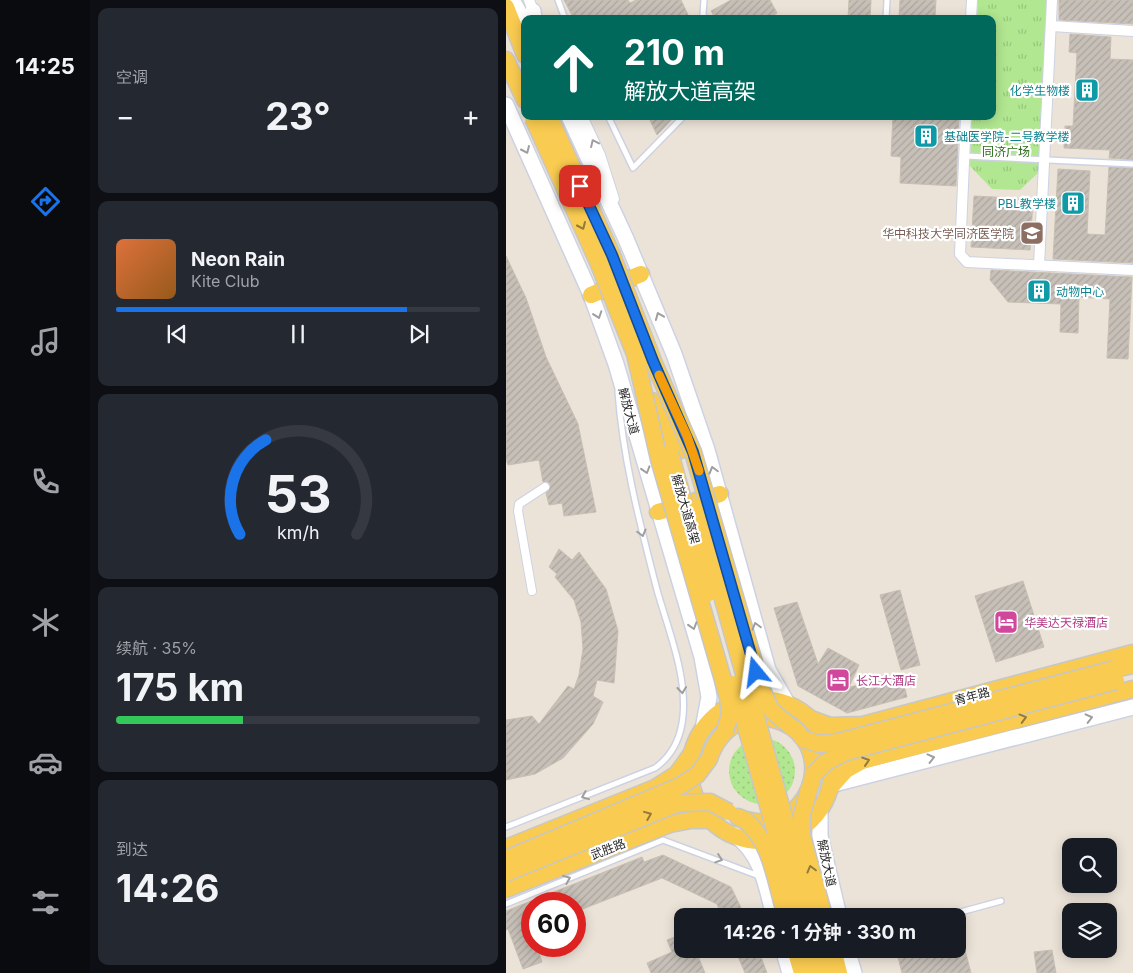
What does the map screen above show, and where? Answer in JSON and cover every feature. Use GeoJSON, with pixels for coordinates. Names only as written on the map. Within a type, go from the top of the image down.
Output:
{"type":"FeatureCollection","features":[{"type":"Feature","properties":{"kind":"main road"},"geometry":{"type":"LineString","coordinates":[[512,0],[532,14]]}},
{"type":"Feature","properties":{"kind":"main road"},"geometry":{"type":"LineString","coordinates":[[506,7],[521,45]]}},
{"type":"Feature","properties":{"kind":"main road"},"geometry":{"type":"LineString","coordinates":[[506,60],[521,92]]}},
{"type":"Feature","properties":{"kind":"main road","name":"解放大道"},"geometry":{"type":"LineString","coordinates":[[506,105],[510,123],[591,295],[616,364],[709,686],[708,708],[703,730]]}},
{"type":"Feature","properties":{"kind":"main road","name":"解放大道高架"},"geometry":{"type":"LineString","coordinates":[[539,120],[635,354],[670,453],[797,908]]}},
{"type":"Feature","properties":{"kind":"main road","name":"解放大道高架"},"geometry":{"type":"LineString","coordinates":[[540,120],[612,255],[653,361],[681,450],[810,908]]}},
{"type":"Feature","properties":{"kind":"main road"},"geometry":{"type":"LineString","coordinates":[[571,120],[626,239],[674,354],[720,494],[768,670],[787,703]]}},
{"type":"Feature","properties":{"kind":"main road"},"geometry":{"type":"LineString","coordinates":[[591,295],[641,274]]}},
{"type":"Feature","properties":{"kind":"main road"},"geometry":{"type":"LineString","coordinates":[[635,354],[658,459],[728,697],[730,714],[725,732]]}},
{"type":"Feature","properties":{"kind":"main road"},"geometry":{"type":"LineString","coordinates":[[653,361],[693,452],[762,690],[772,710],[803,739],[811,756],[813,775],[802,814],[802,836],[822,908]]}},
{"type":"Feature","properties":{"kind":"main road"},"geometry":{"type":"LineString","coordinates":[[658,512],[720,494]]}},
{"type":"Feature","properties":{"kind":"main road","name":"青年路"},"geometry":{"type":"LineString","coordinates":[[810,718],[830,726],[858,726],[1133,653]]}},
{"type":"Feature","properties":{"kind":"main road"},"geometry":{"type":"LineString","coordinates":[[813,775],[826,762],[846,752],[1115,675],[1133,665]]}},
{"type":"Feature","properties":{"kind":"main road"},"geometry":{"type":"LineString","coordinates":[[803,739],[819,744],[838,742],[1115,675],[1133,677]]}},
{"type":"Feature","properties":{"kind":"main road"},"geometry":{"type":"LineString","coordinates":[[735,835],[758,840],[785,836],[799,829],[820,808],[831,787],[846,770],[862,761],[1133,688]]}},
{"type":"Feature","properties":{"kind":"main road"},"geometry":{"type":"LineString","coordinates":[[506,848],[669,781],[685,765],[703,730],[720,712],[743,701],[766,699],[787,703],[810,718],[826,742],[831,758],[831,787]]}},
{"type":"Feature","properties":{"kind":"main road"},"geometry":{"type":"LineString","coordinates":[[831,787],[1133,707]]}},
{"type":"Feature","properties":{"kind":"main road"},"geometry":{"type":"LineString","coordinates":[[506,859],[690,780],[704,768],[718,740],[725,732],[742,721],[752,718],[772,718],[790,726]]}},
{"type":"Feature","properties":{"kind":"main road"},"geometry":{"type":"LineString","coordinates":[[693,751],[691,765],[694,791],[699,803],[712,820],[735,835],[752,850],[763,877],[772,908]]}},
{"type":"Feature","properties":{"kind":"main road"},"geometry":{"type":"LineString","coordinates":[[745,820],[766,822],[786,816],[802,802],[808,793]]}},
{"type":"Feature","properties":{"kind":"main road"},"geometry":{"type":"LineString","coordinates":[[506,873],[679,803],[710,802],[745,820],[764,842],[784,908]]}},
{"type":"Feature","properties":{"kind":"main road","name":"解放大道"},"geometry":{"type":"LineString","coordinates":[[820,808],[822,842],[837,908]]}},
{"type":"Feature","properties":{"kind":"main road","name":"武胜路"},"geometry":{"type":"LineString","coordinates":[[506,889],[676,822],[701,819],[712,820]]}},
{"type":"Feature","properties":{"kind":"main road"},"geometry":{"type":"LineString","coordinates":[[786,958],[790,973]]}},
{"type":"Feature","properties":{"kind":"main road"},"geometry":{"type":"LineString","coordinates":[[798,958],[802,973]]}},
{"type":"Feature","properties":{"kind":"main road"},"geometry":{"type":"LineString","coordinates":[[811,958],[815,973]]}},
{"type":"Feature","properties":{"kind":"main road"},"geometry":{"type":"LineString","coordinates":[[823,958],[827,973]]}},
{"type":"Feature","properties":{"kind":"main road"},"geometry":{"type":"LineString","coordinates":[[835,958],[839,973]]}},
{"type":"Feature","properties":{"kind":"main road"},"geometry":{"type":"LineString","coordinates":[[850,958],[854,973]]}},
{"type":"Feature","properties":{"kind":"street"},"geometry":{"type":"LineString","coordinates":[[971,15],[972,0]]}},
{"type":"Feature","properties":{"kind":"street"},"geometry":{"type":"LineString","coordinates":[[1039,265],[1052,0]]}},
{"type":"Feature","properties":{"kind":"street"},"geometry":{"type":"LineString","coordinates":[[1050,26],[1133,31]]}},
{"type":"Feature","properties":{"kind":"street"},"geometry":{"type":"LineString","coordinates":[[584,120],[600,154],[626,239]]}},
{"type":"Feature","properties":{"kind":"street"},"geometry":{"type":"LineString","coordinates":[[966,120],[960,254],[967,262],[1133,270]]}},
{"type":"Feature","properties":{"kind":"street"},"geometry":{"type":"LineString","coordinates":[[532,591],[518,511],[520,504],[544,487]]}},
{"type":"Feature","properties":{"kind":"lane"},"geometry":{"type":"LineString","coordinates":[[558,0],[563,15]]}},
{"type":"Feature","properties":{"kind":"lane"},"geometry":{"type":"LineString","coordinates":[[703,15],[704,0]]}},
{"type":"Feature","properties":{"kind":"lane"},"geometry":{"type":"LineString","coordinates":[[886,15],[887,0]]}},
{"type":"Feature","properties":{"kind":"lane"},"geometry":{"type":"LineString","coordinates":[[610,120],[633,168],[680,120]]}},
{"type":"Feature","properties":{"kind":"lane"},"geometry":{"type":"LineString","coordinates":[[965,156],[1133,164]]}},
{"type":"Feature","properties":{"kind":"lane"},"geometry":{"type":"LineString","coordinates":[[506,827],[655,768],[665,761],[679,734],[683,716],[682,685],[639,520],[625,456],[616,364]]}},
{"type":"Feature","properties":{"kind":"lane"},"geometry":{"type":"LineString","coordinates":[[506,904],[663,840],[763,877]]}},
{"type":"Feature","properties":{"kind":"lane"},"geometry":{"type":"LineString","coordinates":[[966,910],[1001,900]]}},
{"type":"Feature","properties":{"kind":"green space","name":"同济广场"},"geometry":{"type":"Polygon","coordinates":[[[978,0],[1047,0],[1039,172],[1020,190],[992,189],[970,166],[972,120],[996,120],[996,15],[977,15],[978,0]]]}},
{"type":"Feature","properties":{"kind":"green space"},"geometry":{"type":"Polygon","coordinates":[[[768,738],[786,747],[793,758],[795,771],[793,784],[786,795],[775,802],[756,804],[738,795],[731,784],[729,765],[738,747],[749,740],[768,738]]]}},
{"type":"Feature","properties":{"kind":"building"},"geometry":{"type":"Polygon","coordinates":[[[564,0],[628,0],[630,3],[636,0],[681,0],[688,15],[572,15],[564,0]]]}},
{"type":"Feature","properties":{"kind":"building"},"geometry":{"type":"Polygon","coordinates":[[[731,0],[770,0],[777,13],[774,15],[714,15],[711,11],[731,0]]]}},
{"type":"Feature","properties":{"kind":"building"},"geometry":{"type":"Polygon","coordinates":[[[849,0],[871,0],[870,15],[848,15],[849,0]]]}},
{"type":"Feature","properties":{"kind":"building"},"geometry":{"type":"Polygon","coordinates":[[[900,0],[936,0],[935,15],[899,15],[900,0]]]}},
{"type":"Feature","properties":{"kind":"building"},"geometry":{"type":"Polygon","coordinates":[[[1059,0],[1133,0],[1133,24],[1059,20],[1059,0]]]}},
{"type":"Feature","properties":{"kind":"building"},"geometry":{"type":"Polygon","coordinates":[[[1070,34],[1111,37],[1110,59],[1133,60],[1133,160],[1109,158],[1110,150],[1064,148],[1065,126],[1073,126],[1077,53],[1069,52],[1070,34]]]}},
{"type":"Feature","properties":{"kind":"building"},"geometry":{"type":"Polygon","coordinates":[[[650,120],[671,120],[657,135],[650,120]]]}},
{"type":"Feature","properties":{"kind":"building","name":"基础医学院-二号教学楼"},"geometry":{"type":"Polygon","coordinates":[[[893,120],[959,120],[956,186],[900,183],[901,157],[891,156],[893,120]]]}},
{"type":"Feature","properties":{"kind":"building"},"geometry":{"type":"Polygon","coordinates":[[[1109,167],[1133,168],[1133,263],[1053,259],[1058,169],[1090,171],[1087,234],[1105,235],[1109,167]]]}},
{"type":"Feature","properties":{"kind":"building"},"geometry":{"type":"Polygon","coordinates":[[[974,196],[1033,199],[1030,250],[971,247],[974,196]]]}},
{"type":"Feature","properties":{"kind":"building"},"geometry":{"type":"Polygon","coordinates":[[[506,256],[526,298],[546,357],[578,424],[596,512],[564,516],[562,503],[549,505],[546,493],[551,486],[548,482],[543,482],[539,460],[508,465],[506,459],[506,256]]]}},
{"type":"Feature","properties":{"kind":"building"},"geometry":{"type":"Polygon","coordinates":[[[991,270],[1132,277],[1128,359],[1107,358],[1110,299],[1079,297],[1078,333],[1060,332],[1061,304],[1008,302],[990,280],[991,270]]]}},
{"type":"Feature","properties":{"kind":"building"},"geometry":{"type":"Polygon","coordinates":[[[559,549],[572,560],[579,552],[606,589],[618,631],[614,683],[597,680],[593,696],[603,702],[593,724],[563,758],[535,774],[506,780],[506,720],[532,716],[539,724],[568,686],[574,689],[579,675],[583,649],[581,622],[574,600],[555,577],[557,574],[549,567],[559,549]]]}},
{"type":"Feature","properties":{"kind":"building"},"geometry":{"type":"Polygon","coordinates":[[[1023,581],[1044,647],[996,662],[975,596],[1023,581]]]}},
{"type":"Feature","properties":{"kind":"building"},"geometry":{"type":"Polygon","coordinates":[[[900,590],[920,665],[901,670],[880,595],[900,590]]]}},
{"type":"Feature","properties":{"kind":"building"},"geometry":{"type":"Polygon","coordinates":[[[797,602],[818,664],[828,648],[859,665],[849,687],[902,677],[907,697],[847,713],[798,686],[774,608],[797,602]]]}},
{"type":"Feature","properties":{"kind":"building"},"geometry":{"type":"Polygon","coordinates":[[[663,855],[731,887],[741,908],[719,908],[717,904],[662,878],[586,908],[586,892],[554,892],[642,857],[644,862],[663,855]]]}},
{"type":"Feature","properties":{"kind":"building"},"geometry":{"type":"Polygon","coordinates":[[[521,905],[521,957],[540,957],[542,962],[523,969],[508,929],[506,930],[506,911],[521,905]]]}},
{"type":"Feature","properties":{"kind":"building"},"geometry":{"type":"Polygon","coordinates":[[[674,937],[674,958],[699,958],[705,973],[651,973],[647,963],[672,952],[667,940],[674,937]]]}},
{"type":"Feature","properties":{"kind":"building"},"geometry":{"type":"Polygon","coordinates":[[[1052,950],[1056,973],[1037,973],[1034,952],[1052,950]]]}},
{"type":"Feature","properties":{"kind":"building"},"geometry":{"type":"Polygon","coordinates":[[[966,954],[971,973],[902,973],[898,958],[966,958],[966,954]]]}},
{"type":"Feature","properties":{"kind":"building"},"geometry":{"type":"Polygon","coordinates":[[[739,958],[761,958],[767,973],[745,973],[739,958]]]}},
{"type":"Feature","properties":{"kind":"slow traffic"},"geometry":{"type":"LineString","coordinates":[[659,375],[687,436],[699,471]]}},
{"type":"Feature","properties":{"kind":"place","name":"化学生物楼"},"geometry":{"type":"Point","coordinates":[1087,90]}},
{"type":"Feature","properties":{"kind":"place","name":"基础医学院-二号教学楼"},"geometry":{"type":"Point","coordinates":[926,136]}},
{"type":"Feature","properties":{"kind":"place","name":"PBL教学楼"},"geometry":{"type":"Point","coordinates":[1073,203]}},
{"type":"Feature","properties":{"kind":"place","name":"华中科技大学同济医学院"},"geometry":{"type":"Point","coordinates":[1032,233]}},
{"type":"Feature","properties":{"kind":"place","name":"动物中心"},"geometry":{"type":"Point","coordinates":[1039,291]}},
{"type":"Feature","properties":{"kind":"place","name":"华美达天禄酒店"},"geometry":{"type":"Point","coordinates":[1006,622]}},
{"type":"Feature","properties":{"kind":"place","name":"长江大酒店"},"geometry":{"type":"Point","coordinates":[838,680]}},
{"type":"Feature","properties":{"kind":"route"},"geometry":{"type":"LineString","coordinates":[[580,186],[612,255],[653,361],[693,452],[756,672]]}}]}
